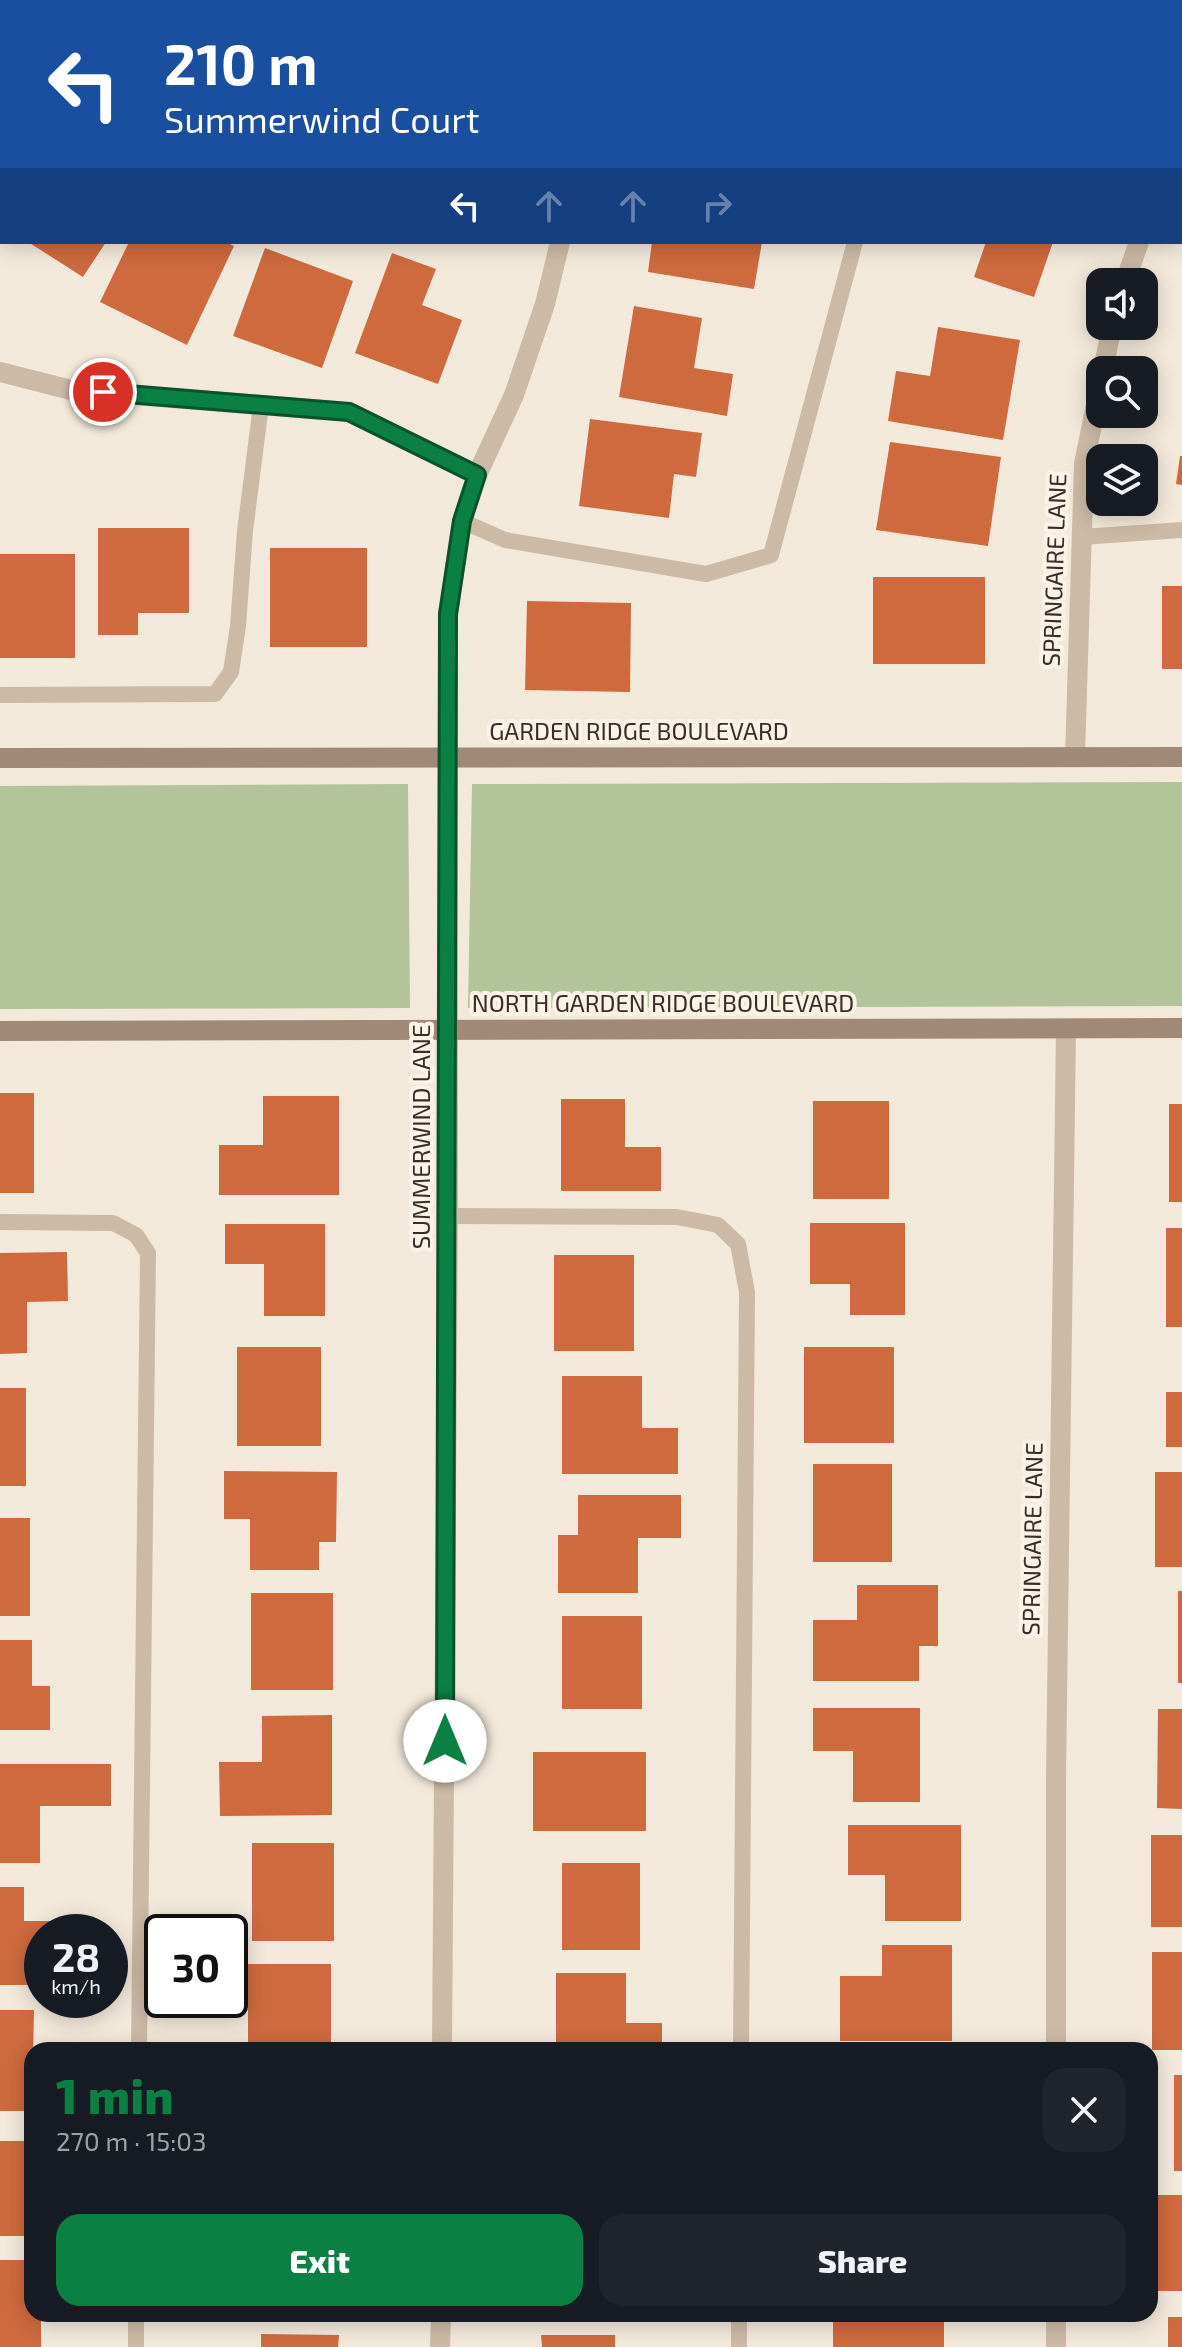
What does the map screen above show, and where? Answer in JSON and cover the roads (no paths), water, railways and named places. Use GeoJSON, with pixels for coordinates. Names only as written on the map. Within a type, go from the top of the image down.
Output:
{"type":"FeatureCollection","features":[{"type":"Feature","properties":{"kind":"main road","name":"GARDEN RIDGE BOULEVARD"},"geometry":{"type":"LineString","coordinates":[[0,758],[1182,757]]}},
{"type":"Feature","properties":{"kind":"main road","name":"NORTH GARDEN RIDGE BOULEVARD"},"geometry":{"type":"LineString","coordinates":[[0,1031],[1182,1028]]}},
{"type":"Feature","properties":{"kind":"street","name":"SUMMERWIND LANE"},"geometry":{"type":"LineString","coordinates":[[442,2042],[448,1216],[448,614],[462,521],[477,475],[519,380],[545,304],[560,244]]}},
{"type":"Feature","properties":{"kind":"street"},"geometry":{"type":"LineString","coordinates":[[1130,268],[1138,244]]}},
{"type":"Feature","properties":{"kind":"street"},"geometry":{"type":"LineString","coordinates":[[0,372],[71,390],[349,412],[477,475]]}},
{"type":"Feature","properties":{"kind":"street","name":"SPRINGAIRE LANE"},"geometry":{"type":"LineString","coordinates":[[1075,757],[1084,464],[1091,428]]}},
{"type":"Feature","properties":{"kind":"street","name":"SPRINGAIRE LANE"},"geometry":{"type":"LineString","coordinates":[[1056,2042],[1056,1776],[1066,1029]]}},
{"type":"Feature","properties":{"kind":"street"},"geometry":{"type":"LineString","coordinates":[[440,2347],[441,2322]]}},
{"type":"Feature","properties":{"kind":"street"},"geometry":{"type":"LineString","coordinates":[[1056,2322],[1056,2347]]}},
{"type":"Feature","properties":{"kind":"lane"},"geometry":{"type":"LineString","coordinates":[[462,521],[505,540],[706,574],[771,555],[854,244]]}},
{"type":"Feature","properties":{"kind":"lane"},"geometry":{"type":"LineString","coordinates":[[0,695],[215,694],[231,672],[261,405]]}},
{"type":"Feature","properties":{"kind":"lane"},"geometry":{"type":"LineString","coordinates":[[1082,537],[1182,530]]}},
{"type":"Feature","properties":{"kind":"lane"},"geometry":{"type":"LineString","coordinates":[[448,1216],[677,1217],[718,1225],[738,1244],[747,1292],[741,2042]]}},
{"type":"Feature","properties":{"kind":"lane"},"geometry":{"type":"LineString","coordinates":[[0,1222],[113,1223],[136,1235],[148,1253],[139,2042]]}},
{"type":"Feature","properties":{"kind":"lane"},"geometry":{"type":"LineString","coordinates":[[136,2322],[136,2347]]}},
{"type":"Feature","properties":{"kind":"lane"},"geometry":{"type":"LineString","coordinates":[[739,2322],[739,2347]]}}]}
